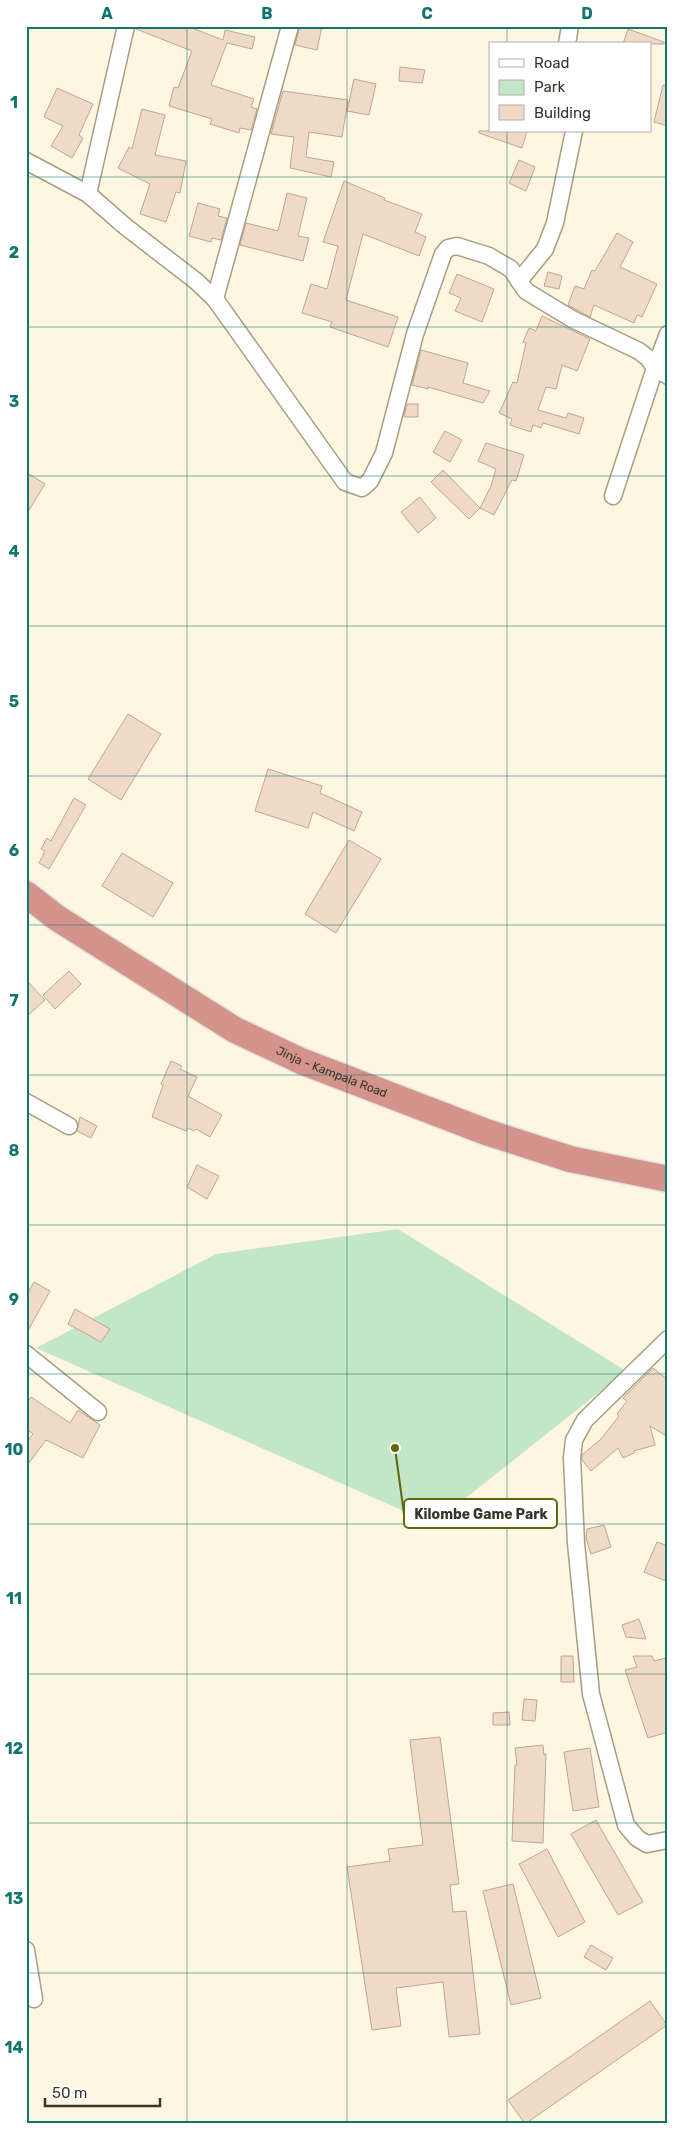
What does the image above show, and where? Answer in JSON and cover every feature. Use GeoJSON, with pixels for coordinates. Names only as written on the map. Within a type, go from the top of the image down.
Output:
{"type":"FeatureCollection","features":[{"type":"Feature","properties":{"kind":"highway","name":"Jinja - Kampala Road"},"geometry":{"type":"LineString","coordinates":[[26,894],[57,918],[235,1030],[301,1061],[408,1103],[560,1156],[668,1179]]}},
{"type":"Feature","properties":{"kind":"street"},"geometry":{"type":"LineString","coordinates":[[88,194],[126,26]]}},
{"type":"Feature","properties":{"kind":"street"},"geometry":{"type":"LineString","coordinates":[[215,299],[290,26]]}},
{"type":"Feature","properties":{"kind":"street"},"geometry":{"type":"LineString","coordinates":[[567,42],[570,26]]}},
{"type":"Feature","properties":{"kind":"street"},"geometry":{"type":"LineString","coordinates":[[519,281],[544,249],[555,224],[574,132]]}},
{"type":"Feature","properties":{"kind":"street"},"geometry":{"type":"LineString","coordinates":[[26,161],[88,194],[126,228],[196,281],[215,299],[345,482],[362,488],[370,481],[384,453],[415,334],[444,254],[448,248],[457,246],[489,256],[511,269],[526,291],[572,319],[638,351],[648,358],[661,372]]}},
{"type":"Feature","properties":{"kind":"street"},"geometry":{"type":"LineString","coordinates":[[613,496],[661,372],[668,334]]}},
{"type":"Feature","properties":{"kind":"street"},"geometry":{"type":"LineString","coordinates":[[26,1102],[70,1126]]}},
{"type":"Feature","properties":{"kind":"street"},"geometry":{"type":"LineString","coordinates":[[668,1339],[585,1420],[574,1440],[572,1458],[576,1543],[593,1703],[626,1825],[637,1838],[646,1844],[668,1840]]}},
{"type":"Feature","properties":{"kind":"street"},"geometry":{"type":"LineString","coordinates":[[26,1354],[98,1412]]}},
{"type":"Feature","properties":{"kind":"street"},"geometry":{"type":"LineString","coordinates":[[26,1950],[34,1999]]}},
{"type":"Feature","properties":{"kind":"green space"},"geometry":{"type":"Polygon","coordinates":[[[398,1229],[626,1371],[433,1524],[36,1348],[216,1254],[398,1229]]]}},
{"type":"Feature","properties":{"kind":"building"},"geometry":{"type":"Polygon","coordinates":[[[136,26],[187,26],[223,40],[225,30],[255,37],[252,49],[227,43],[211,85],[254,99],[251,107],[257,109],[251,130],[240,128],[239,133],[210,124],[212,119],[169,106],[174,87],[178,88],[192,51],[136,29],[136,26]]]}},
{"type":"Feature","properties":{"kind":"building"},"geometry":{"type":"Polygon","coordinates":[[[300,26],[322,26],[317,50],[295,45],[300,26]]]}},
{"type":"Feature","properties":{"kind":"building"},"geometry":{"type":"Polygon","coordinates":[[[628,29],[664,42],[664,44],[652,44],[652,42],[624,42],[628,29]]]}},
{"type":"Feature","properties":{"kind":"building"},"geometry":{"type":"Polygon","coordinates":[[[400,67],[425,70],[422,83],[399,81],[400,67]]]}},
{"type":"Feature","properties":{"kind":"building"},"geometry":{"type":"Polygon","coordinates":[[[354,79],[376,84],[369,115],[347,111],[354,79]]]}},
{"type":"Feature","properties":{"kind":"building"},"geometry":{"type":"Polygon","coordinates":[[[663,85],[668,85],[668,126],[654,122],[663,85]]]}},
{"type":"Feature","properties":{"kind":"building"},"geometry":{"type":"Polygon","coordinates":[[[57,88],[93,104],[79,135],[83,138],[72,158],[51,146],[63,126],[44,117],[57,88]]]}},
{"type":"Feature","properties":{"kind":"building"},"geometry":{"type":"Polygon","coordinates":[[[283,91],[348,100],[342,137],[309,132],[306,157],[334,162],[331,177],[290,168],[294,137],[271,134],[283,91]]]}},
{"type":"Feature","properties":{"kind":"building"},"geometry":{"type":"Polygon","coordinates":[[[142,109],[165,115],[155,155],[186,161],[180,193],[176,192],[166,222],[140,214],[150,184],[118,168],[129,147],[132,149],[142,109]]]}},
{"type":"Feature","properties":{"kind":"building"},"geometry":{"type":"Polygon","coordinates":[[[479,131],[527,132],[522,148],[479,133],[479,131]]]}},
{"type":"Feature","properties":{"kind":"building"},"geometry":{"type":"Polygon","coordinates":[[[519,160],[535,167],[526,191],[509,183],[519,160]]]}},
{"type":"Feature","properties":{"kind":"building"},"geometry":{"type":"Polygon","coordinates":[[[344,181],[385,198],[384,200],[422,214],[415,232],[426,237],[419,256],[363,234],[346,300],[398,317],[388,347],[330,327],[332,322],[302,313],[311,284],[327,289],[338,246],[323,242],[344,181]]]}},
{"type":"Feature","properties":{"kind":"building"},"geometry":{"type":"Polygon","coordinates":[[[287,193],[307,198],[298,236],[309,238],[303,261],[240,245],[246,223],[278,231],[287,193]]]}},
{"type":"Feature","properties":{"kind":"building"},"geometry":{"type":"Polygon","coordinates":[[[198,203],[220,209],[218,216],[227,218],[221,240],[212,238],[211,242],[189,236],[198,203]]]}},
{"type":"Feature","properties":{"kind":"building"},"geometry":{"type":"Polygon","coordinates":[[[617,233],[633,242],[620,267],[657,284],[642,317],[637,315],[634,323],[594,305],[590,317],[568,305],[575,286],[584,289],[592,270],[595,271],[617,233]]]}},
{"type":"Feature","properties":{"kind":"building"},"geometry":{"type":"Polygon","coordinates":[[[548,272],[562,276],[559,289],[544,286],[548,272]]]}},
{"type":"Feature","properties":{"kind":"building"},"geometry":{"type":"Polygon","coordinates":[[[457,274],[494,289],[482,322],[455,311],[461,298],[449,293],[457,274]]]}},
{"type":"Feature","properties":{"kind":"building"},"geometry":{"type":"Polygon","coordinates":[[[542,316],[590,339],[577,371],[562,365],[556,389],[546,387],[538,410],[566,418],[568,413],[584,418],[579,434],[543,423],[541,428],[533,425],[531,432],[510,425],[512,419],[499,413],[513,382],[517,383],[526,343],[523,342],[529,328],[536,331],[542,316]]]}},
{"type":"Feature","properties":{"kind":"building"},"geometry":{"type":"Polygon","coordinates":[[[421,350],[468,363],[463,383],[490,391],[483,403],[428,387],[428,389],[412,385],[421,350]]]}},
{"type":"Feature","properties":{"kind":"building"},"geometry":{"type":"Polygon","coordinates":[[[407,404],[418,404],[418,417],[404,417],[407,404]]]}},
{"type":"Feature","properties":{"kind":"building"},"geometry":{"type":"Polygon","coordinates":[[[445,431],[462,440],[450,462],[433,452],[445,431]]]}},
{"type":"Feature","properties":{"kind":"building"},"geometry":{"type":"Polygon","coordinates":[[[486,443],[524,455],[516,481],[512,480],[494,515],[480,508],[491,486],[496,469],[478,461],[486,443]]]}},
{"type":"Feature","properties":{"kind":"building"},"geometry":{"type":"Polygon","coordinates":[[[443,470],[480,508],[469,519],[431,482],[443,470]]]}},
{"type":"Feature","properties":{"kind":"building"},"geometry":{"type":"Polygon","coordinates":[[[26,472],[45,484],[26,515],[26,472]]]}},
{"type":"Feature","properties":{"kind":"building"},"geometry":{"type":"Polygon","coordinates":[[[420,497],[436,518],[418,533],[401,512],[420,497]]]}},
{"type":"Feature","properties":{"kind":"building"},"geometry":{"type":"Polygon","coordinates":[[[128,714],[161,734],[121,800],[88,779],[128,714]]]}},
{"type":"Feature","properties":{"kind":"building"},"geometry":{"type":"Polygon","coordinates":[[[268,769],[322,786],[320,793],[362,812],[354,831],[313,812],[308,828],[255,811],[268,769]]]}},
{"type":"Feature","properties":{"kind":"building"},"geometry":{"type":"Polygon","coordinates":[[[74,798],[86,805],[49,869],[39,863],[45,851],[41,849],[47,838],[51,841],[74,798]]]}},
{"type":"Feature","properties":{"kind":"building"},"geometry":{"type":"Polygon","coordinates":[[[349,840],[381,859],[336,933],[305,914],[349,840]]]}},
{"type":"Feature","properties":{"kind":"building"},"geometry":{"type":"Polygon","coordinates":[[[122,853],[173,883],[153,917],[102,886],[122,853]]]}},
{"type":"Feature","properties":{"kind":"building"},"geometry":{"type":"Polygon","coordinates":[[[69,971],[81,984],[55,1009],[43,995],[69,971]]]}},
{"type":"Feature","properties":{"kind":"building"},"geometry":{"type":"Polygon","coordinates":[[[26,980],[45,1000],[26,1017],[26,980]]]}},
{"type":"Feature","properties":{"kind":"building"},"geometry":{"type":"Polygon","coordinates":[[[171,1061],[182,1066],[180,1069],[197,1077],[188,1096],[222,1115],[210,1137],[196,1129],[194,1131],[188,1128],[186,1131],[152,1117],[163,1085],[161,1084],[171,1061]]]}},
{"type":"Feature","properties":{"kind":"building"},"geometry":{"type":"Polygon","coordinates":[[[80,1117],[97,1126],[91,1138],[77,1131],[80,1117]]]}},
{"type":"Feature","properties":{"kind":"building"},"geometry":{"type":"Polygon","coordinates":[[[197,1165],[219,1176],[207,1199],[187,1187],[197,1165]]]}},
{"type":"Feature","properties":{"kind":"building"},"geometry":{"type":"Polygon","coordinates":[[[34,1282],[50,1291],[26,1334],[26,1296],[34,1282]]]}},
{"type":"Feature","properties":{"kind":"building"},"geometry":{"type":"Polygon","coordinates":[[[75,1309],[110,1329],[101,1342],[68,1324],[75,1309]]]}},
{"type":"Feature","properties":{"kind":"building"},"geometry":{"type":"Polygon","coordinates":[[[653,1368],[668,1380],[668,1437],[650,1426],[655,1445],[634,1451],[634,1453],[623,1458],[618,1448],[591,1471],[582,1460],[582,1455],[601,1439],[619,1416],[617,1414],[627,1401],[623,1398],[653,1368]]]}},
{"type":"Feature","properties":{"kind":"building"},"geometry":{"type":"Polygon","coordinates":[[[31,1397],[70,1423],[78,1410],[100,1425],[83,1458],[46,1440],[26,1467],[26,1443],[33,1434],[26,1429],[26,1404],[31,1397]]]}},
{"type":"Feature","properties":{"kind":"building"},"geometry":{"type":"Polygon","coordinates":[[[604,1525],[611,1547],[591,1554],[586,1538],[587,1529],[604,1525]]]}},
{"type":"Feature","properties":{"kind":"building"},"geometry":{"type":"Polygon","coordinates":[[[657,1542],[668,1546],[668,1582],[644,1572],[657,1542]]]}},
{"type":"Feature","properties":{"kind":"building"},"geometry":{"type":"Polygon","coordinates":[[[639,1619],[646,1639],[626,1637],[622,1625],[639,1619]]]}},
{"type":"Feature","properties":{"kind":"building"},"geometry":{"type":"Polygon","coordinates":[[[561,1656],[573,1656],[574,1682],[561,1682],[561,1656]]]}},
{"type":"Feature","properties":{"kind":"building"},"geometry":{"type":"Polygon","coordinates":[[[633,1656],[652,1656],[654,1661],[665,1658],[668,1666],[668,1732],[648,1738],[625,1670],[637,1667],[633,1656]]]}},
{"type":"Feature","properties":{"kind":"building"},"geometry":{"type":"Polygon","coordinates":[[[524,1699],[537,1700],[535,1721],[522,1720],[524,1699]]]}},
{"type":"Feature","properties":{"kind":"building"},"geometry":{"type":"Polygon","coordinates":[[[509,1712],[510,1725],[493,1725],[493,1713],[509,1712]]]}},
{"type":"Feature","properties":{"kind":"building"},"geometry":{"type":"Polygon","coordinates":[[[440,1737],[459,1884],[450,1885],[453,1912],[466,1911],[480,2034],[449,2037],[443,1982],[396,1988],[401,2026],[372,2030],[347,1867],[390,1861],[388,1849],[423,1845],[410,1740],[440,1737]]]}},
{"type":"Feature","properties":{"kind":"building"},"geometry":{"type":"Polygon","coordinates":[[[543,1745],[544,1755],[546,1754],[543,1843],[512,1841],[515,1765],[517,1765],[515,1748],[543,1745]]]}},
{"type":"Feature","properties":{"kind":"building"},"geometry":{"type":"Polygon","coordinates":[[[590,1748],[599,1807],[573,1811],[564,1752],[590,1748]]]}},
{"type":"Feature","properties":{"kind":"building"},"geometry":{"type":"Polygon","coordinates":[[[596,1820],[643,1902],[618,1915],[571,1834],[596,1820]]]}},
{"type":"Feature","properties":{"kind":"building"},"geometry":{"type":"Polygon","coordinates":[[[547,1849],[585,1922],[558,1937],[519,1864],[547,1849]]]}},
{"type":"Feature","properties":{"kind":"building"},"geometry":{"type":"Polygon","coordinates":[[[513,1884],[541,1998],[511,2005],[483,1891],[513,1884]]]}},
{"type":"Feature","properties":{"kind":"building"},"geometry":{"type":"Polygon","coordinates":[[[591,1945],[613,1958],[606,1970],[584,1957],[591,1945]]]}},
{"type":"Feature","properties":{"kind":"building"},"geometry":{"type":"Polygon","coordinates":[[[650,2001],[667,2025],[525,2124],[508,2100],[650,2001]]]}},
{"type":"Feature","properties":{"kind":"place","name":"Kilombe Game Park"},"geometry":{"type":"Point","coordinates":[395,1448]}}]}
